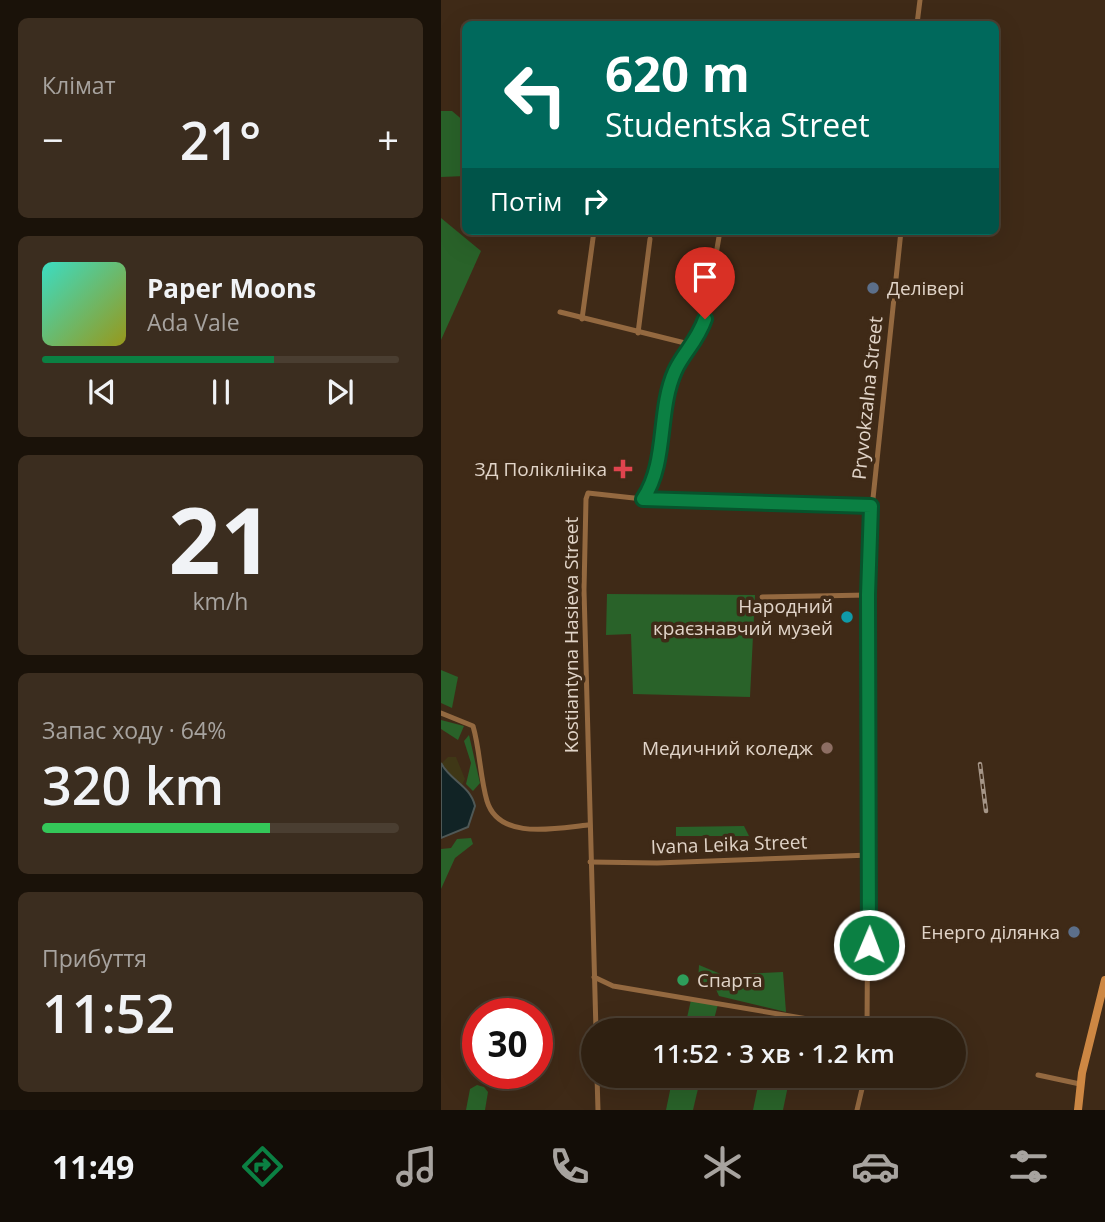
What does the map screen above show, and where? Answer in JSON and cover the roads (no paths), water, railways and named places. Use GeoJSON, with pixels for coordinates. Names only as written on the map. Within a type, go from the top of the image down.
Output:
{"type":"FeatureCollection","features":[{"type":"Feature","properties":{"kind":"main road"},"geometry":{"type":"LineString","coordinates":[[1078,1110],[1080,1084],[1105,980]]}},
{"type":"Feature","properties":{"kind":"street"},"geometry":{"type":"LineString","coordinates":[[917,21],[920,0]]}},
{"type":"Feature","properties":{"kind":"street"},"geometry":{"type":"LineString","coordinates":[[582,319],[593,235]]}},
{"type":"Feature","properties":{"kind":"street"},"geometry":{"type":"LineString","coordinates":[[719,235],[705,319],[693,345],[675,370],[653,479],[643,499],[871,506]]}},
{"type":"Feature","properties":{"kind":"street","name":"Pryvokzalna Street"},"geometry":{"type":"LineString","coordinates":[[867,1018],[870,855],[868,595],[871,506],[901,235]]}},
{"type":"Feature","properties":{"kind":"street"},"geometry":{"type":"LineString","coordinates":[[638,333],[650,239]]}},
{"type":"Feature","properties":{"kind":"street"},"geometry":{"type":"LineString","coordinates":[[560,312],[693,345]]}},
{"type":"Feature","properties":{"kind":"street","name":"Kostiantyna Hasieva Street"},"geometry":{"type":"LineString","coordinates":[[596,1018],[584,590],[586,499],[588,493],[643,499]]}},
{"type":"Feature","properties":{"kind":"street"},"geometry":{"type":"LineString","coordinates":[[762,597],[868,595]]}},
{"type":"Feature","properties":{"kind":"street"},"geometry":{"type":"LineString","coordinates":[[441,713],[473,726],[487,802],[497,818],[515,828],[589,825]]}},
{"type":"Feature","properties":{"kind":"street","name":"Ivana Leika Street"},"geometry":{"type":"LineString","coordinates":[[590,862],[657,863],[870,855]]}},
{"type":"Feature","properties":{"kind":"street"},"geometry":{"type":"LineString","coordinates":[[594,977],[613,986],[798,1018]]}},
{"type":"Feature","properties":{"kind":"street"},"geometry":{"type":"LineString","coordinates":[[1038,1075],[1080,1084]]}},
{"type":"Feature","properties":{"kind":"street"},"geometry":{"type":"LineString","coordinates":[[597,1088],[598,1110]]}},
{"type":"Feature","properties":{"kind":"street"},"geometry":{"type":"LineString","coordinates":[[857,1110],[862,1088]]}},
{"type":"Feature","properties":{"kind":"railway"},"geometry":{"type":"LineString","coordinates":[[980,764],[986,811]]}},
{"type":"Feature","properties":{"kind":"place","name":"Делівері"},"geometry":{"type":"Point","coordinates":[873,288]}},
{"type":"Feature","properties":{"kind":"place","name":"ЗД Поліклініка"},"geometry":{"type":"Point","coordinates":[623,469]}},
{"type":"Feature","properties":{"kind":"place","name":"Народний краєзнавчий музей"},"geometry":{"type":"Point","coordinates":[847,617]}},
{"type":"Feature","properties":{"kind":"place","name":"Медичний коледж"},"geometry":{"type":"Point","coordinates":[827,748]}},
{"type":"Feature","properties":{"kind":"place","name":"Енерго ділянка"},"geometry":{"type":"Point","coordinates":[1074,932]}},
{"type":"Feature","properties":{"kind":"place","name":"Спарта"},"geometry":{"type":"Point","coordinates":[683,980]}}]}
